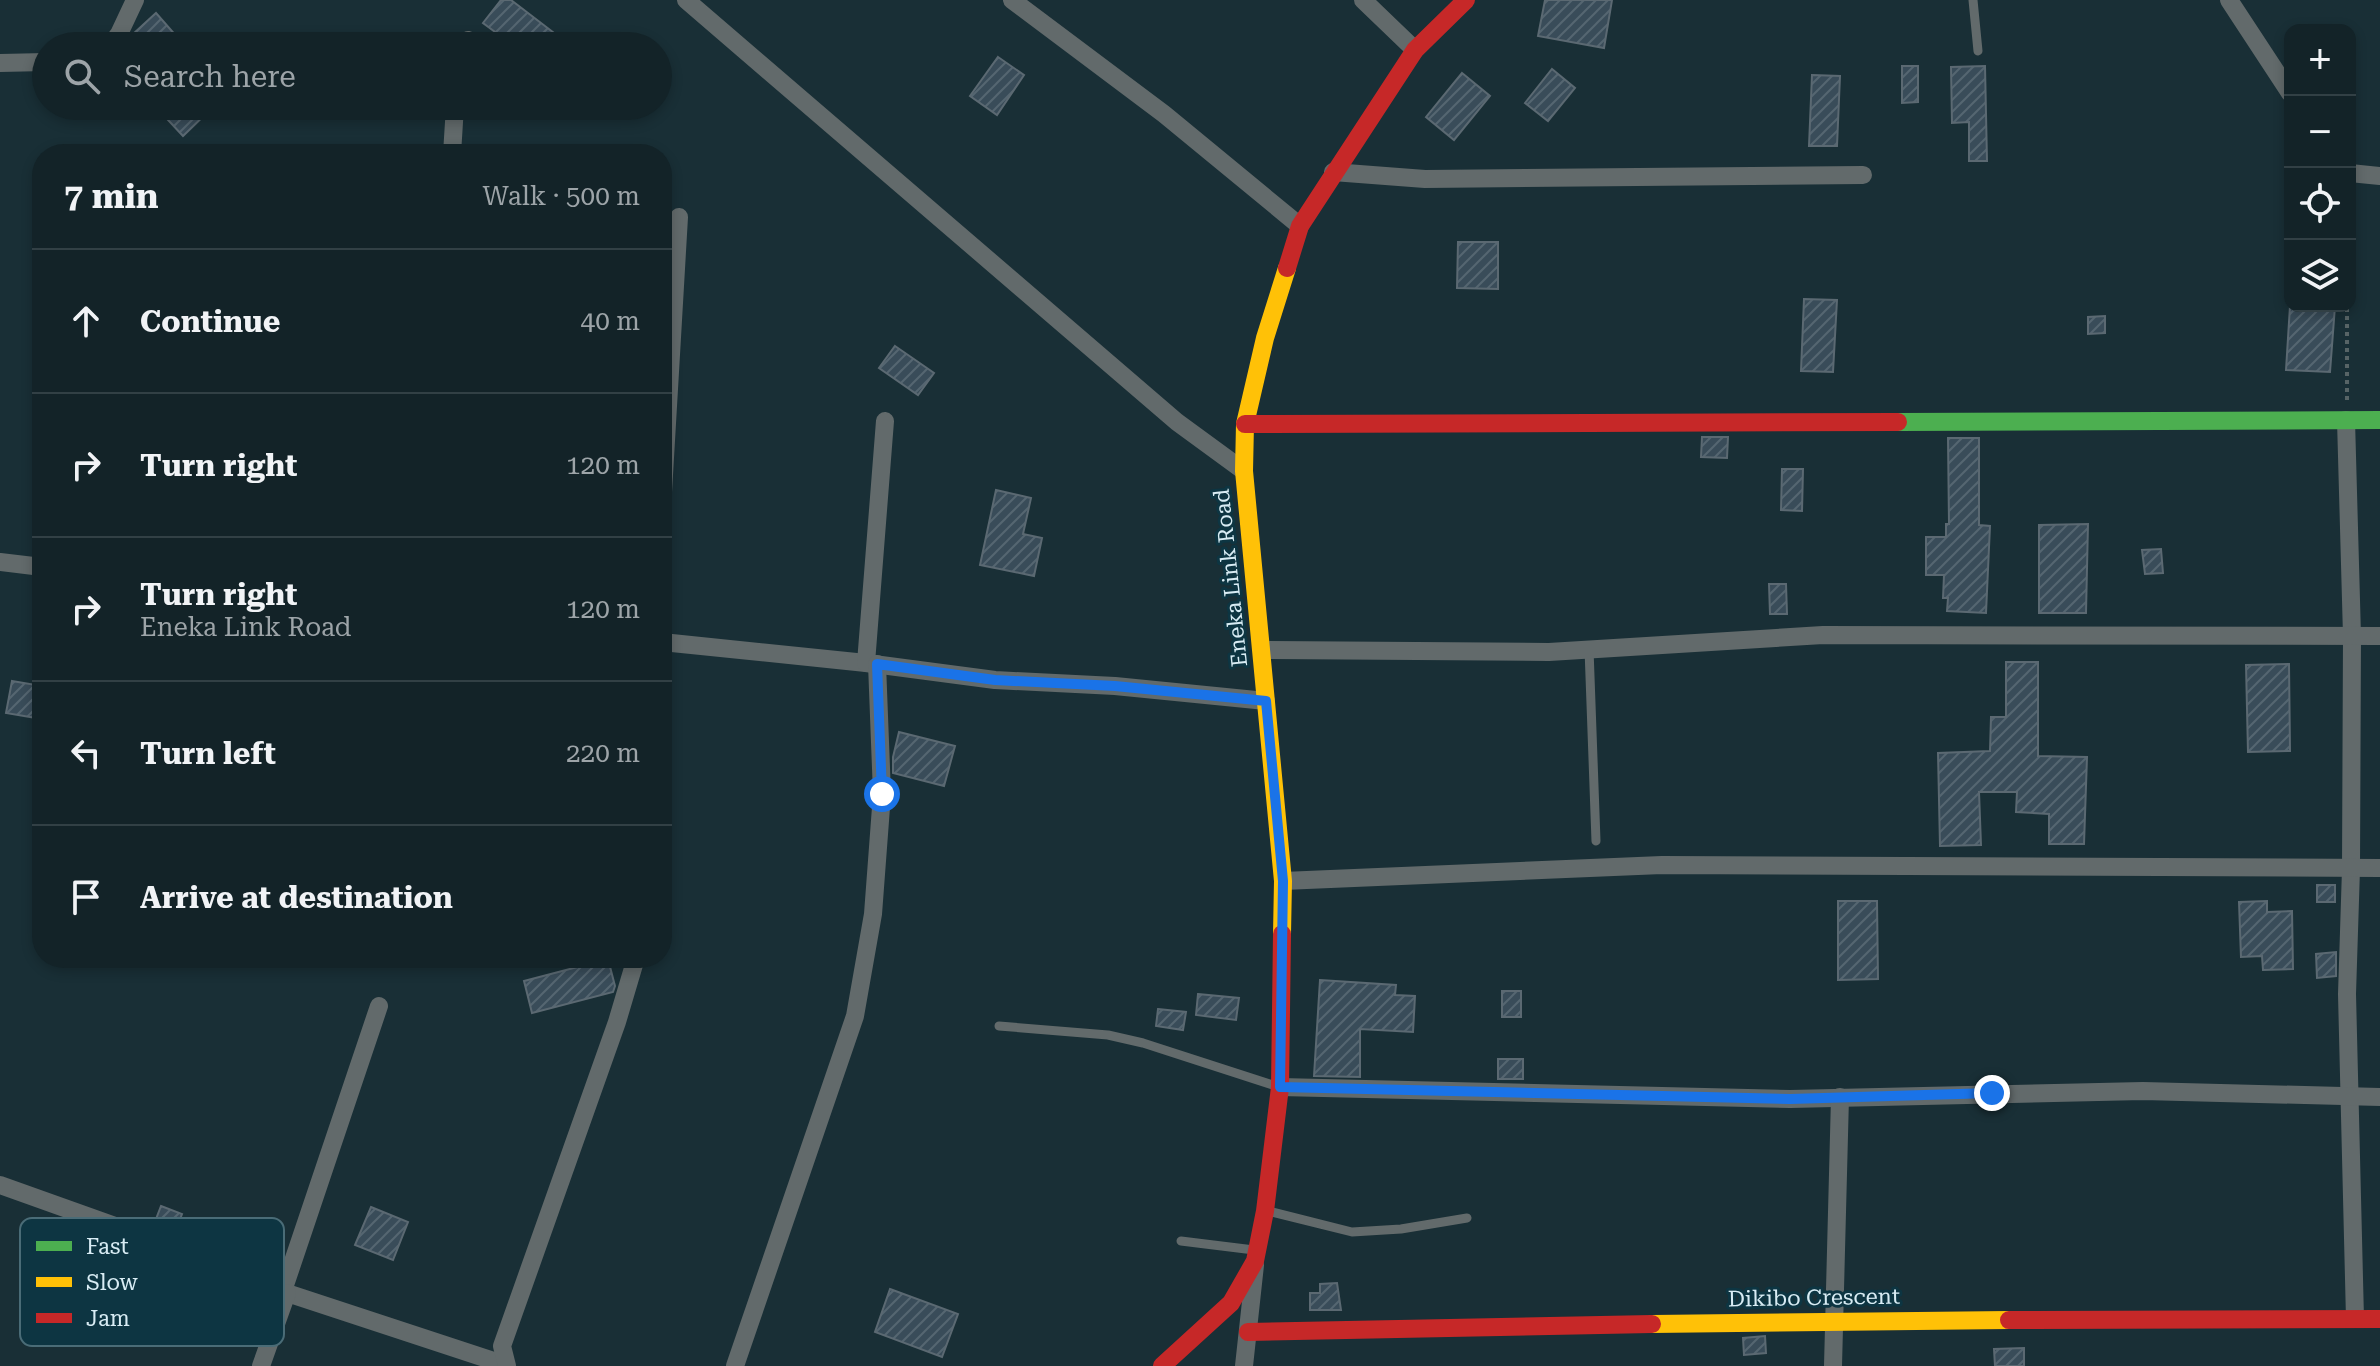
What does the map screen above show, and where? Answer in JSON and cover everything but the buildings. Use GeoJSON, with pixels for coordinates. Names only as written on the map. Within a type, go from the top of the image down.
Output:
{"type":"FeatureCollection","features":[{"type":"Feature","properties":{"kind":"street"},"geometry":{"type":"LineString","coordinates":[[120,32],[135,0]]}},
{"type":"Feature","properties":{"kind":"street"},"geometry":{"type":"LineString","coordinates":[[686,0],[1177,422],[1244,471]]}},
{"type":"Feature","properties":{"kind":"street"},"geometry":{"type":"LineString","coordinates":[[1012,0],[1164,114],[1300,226]]}},
{"type":"Feature","properties":{"kind":"street"},"geometry":{"type":"LineString","coordinates":[[1363,0],[1415,50]]}},
{"type":"Feature","properties":{"kind":"street","name":"Eneka Link Road"},"geometry":{"type":"LineString","coordinates":[[1162,1366],[1231,1303],[1256,1256],[1265,1211],[1280,1087],[1283,881],[1244,471],[1245,424],[1265,338],[1300,226],[1415,50],[1466,0]]}},
{"type":"Feature","properties":{"kind":"street"},"geometry":{"type":"LineString","coordinates":[[2229,0],[2284,84]]}},
{"type":"Feature","properties":{"kind":"street"},"geometry":{"type":"LineString","coordinates":[[0,63],[32,62]]}},
{"type":"Feature","properties":{"kind":"street"},"geometry":{"type":"LineString","coordinates":[[453,144],[454,120]]}},
{"type":"Feature","properties":{"kind":"street"},"geometry":{"type":"LineString","coordinates":[[1333,172],[1425,179],[1863,175]]}},
{"type":"Feature","properties":{"kind":"street"},"geometry":{"type":"LineString","coordinates":[[2356,174],[2380,176]]}},
{"type":"Feature","properties":{"kind":"street"},"geometry":{"type":"LineString","coordinates":[[672,337],[679,217]]}},
{"type":"Feature","properties":{"kind":"street"},"geometry":{"type":"LineString","coordinates":[[2346,420],[2352,636],[2348,1096],[2355,1319]]}},
{"type":"Feature","properties":{"kind":"street"},"geometry":{"type":"LineString","coordinates":[[1245,424],[2380,420]]}},
{"type":"Feature","properties":{"kind":"street"},"geometry":{"type":"LineString","coordinates":[[735,1366],[855,1016],[873,914],[882,794],[872,664],[885,421]]}},
{"type":"Feature","properties":{"kind":"street"},"geometry":{"type":"LineString","coordinates":[[0,562],[32,566]]}},
{"type":"Feature","properties":{"kind":"street"},"geometry":{"type":"LineString","coordinates":[[1263,650],[1549,652],[1823,635],[2380,636]]}},
{"type":"Feature","properties":{"kind":"street"},"geometry":{"type":"LineString","coordinates":[[672,643],[995,680],[1115,686],[1266,701]]}},
{"type":"Feature","properties":{"kind":"street"},"geometry":{"type":"LineString","coordinates":[[1283,881],[1662,865],[2380,868]]}},
{"type":"Feature","properties":{"kind":"street"},"geometry":{"type":"LineString","coordinates":[[285,1292],[501,1365],[502,1346],[617,1022],[633,968]]}},
{"type":"Feature","properties":{"kind":"street"},"geometry":{"type":"LineString","coordinates":[[284,1295],[379,1006]]}},
{"type":"Feature","properties":{"kind":"street"},"geometry":{"type":"LineString","coordinates":[[1280,1087],[1790,1099],[2143,1091],[2380,1097]]}},
{"type":"Feature","properties":{"kind":"street"},"geometry":{"type":"LineString","coordinates":[[1833,1366],[1840,1097]]}},
{"type":"Feature","properties":{"kind":"street"},"geometry":{"type":"LineString","coordinates":[[0,1185],[93,1218]]}},
{"type":"Feature","properties":{"kind":"street"},"geometry":{"type":"LineString","coordinates":[[1244,1366],[1256,1256]]}},
{"type":"Feature","properties":{"kind":"street","name":"Dikibo Crescent"},"geometry":{"type":"LineString","coordinates":[[1248,1332],[1834,1320],[2380,1319]]}},
{"type":"Feature","properties":{"kind":"street"},"geometry":{"type":"LineString","coordinates":[[261,1366],[267,1346]]}},
{"type":"Feature","properties":{"kind":"lane"},"geometry":{"type":"LineString","coordinates":[[1973,0],[1978,51]]}},
{"type":"Feature","properties":{"kind":"lane"},"geometry":{"type":"LineString","coordinates":[[1589,649],[1596,841]]}},
{"type":"Feature","properties":{"kind":"lane"},"geometry":{"type":"LineString","coordinates":[[999,1026],[1108,1035],[1143,1043],[1280,1087]]}},
{"type":"Feature","properties":{"kind":"lane"},"geometry":{"type":"LineString","coordinates":[[1265,1211],[1352,1232],[1401,1229],[1467,1218]]}},
{"type":"Feature","properties":{"kind":"lane"},"geometry":{"type":"LineString","coordinates":[[1181,1241],[1256,1256]]}},
{"type":"Feature","properties":{"kind":"path"},"geometry":{"type":"LineString","coordinates":[[2346,420],[2347,312]]}},
{"type":"Feature","properties":{"kind":"traffic: fast"},"geometry":{"type":"LineString","coordinates":[[1898,422],[2380,420]]}},
{"type":"Feature","properties":{"kind":"traffic: slow"},"geometry":{"type":"LineString","coordinates":[[1282,934],[1283,881],[1244,471],[1245,424],[1265,338],[1287,268]]}},
{"type":"Feature","properties":{"kind":"traffic: slow"},"geometry":{"type":"LineString","coordinates":[[1652,1324],[2009,1320]]}},
{"type":"Feature","properties":{"kind":"traffic: jam"},"geometry":{"type":"LineString","coordinates":[[1287,268],[1300,226],[1415,50],[1466,0]]}},
{"type":"Feature","properties":{"kind":"traffic: jam"},"geometry":{"type":"LineString","coordinates":[[1245,424],[1898,422]]}},
{"type":"Feature","properties":{"kind":"traffic: jam"},"geometry":{"type":"LineString","coordinates":[[1162,1366],[1231,1303],[1255,1261],[1265,1211],[1280,1087],[1282,934]]}},
{"type":"Feature","properties":{"kind":"traffic: jam"},"geometry":{"type":"LineString","coordinates":[[2009,1320],[2380,1319]]}},
{"type":"Feature","properties":{"kind":"traffic: jam"},"geometry":{"type":"LineString","coordinates":[[1248,1332],[1652,1324]]}},
{"type":"Feature","properties":{"kind":"route"},"geometry":{"type":"LineString","coordinates":[[882,794],[877,664],[995,680],[1115,686],[1266,701],[1283,881],[1280,1087],[1790,1099],[1992,1093]]}}]}
